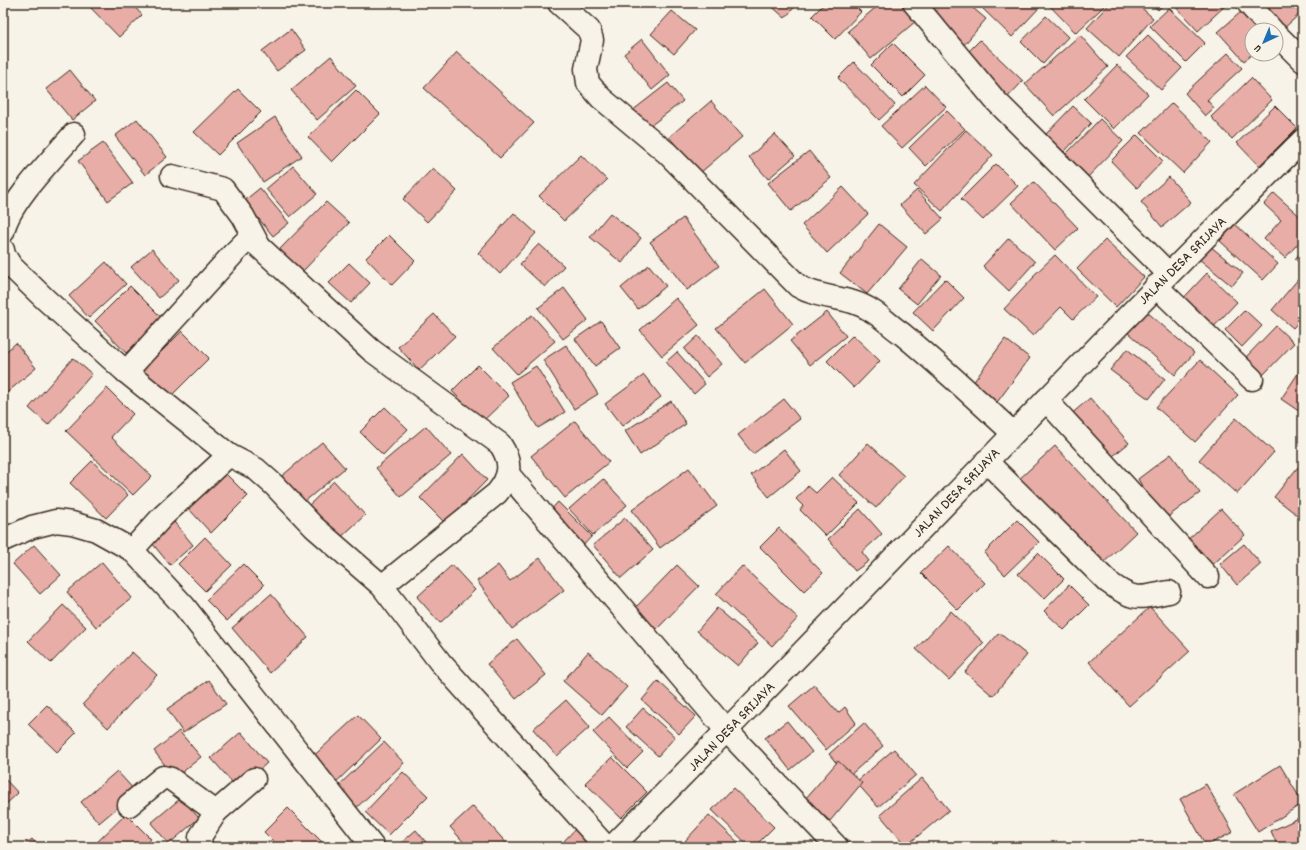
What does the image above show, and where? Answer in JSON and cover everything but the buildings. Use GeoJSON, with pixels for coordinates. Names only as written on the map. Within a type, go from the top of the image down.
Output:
{"type":"FeatureCollection","features":[{"type":"Feature","properties":{"kind":"street"},"geometry":{"type":"LineString","coordinates":[[559,3],[589,30],[592,40],[586,69],[588,83],[601,98],[667,153],[798,286],[808,292],[852,300],[872,311],[930,356],[1013,433]]}},
{"type":"Feature","properties":{"kind":"street"},"geometry":{"type":"LineString","coordinates":[[914,3],[995,100],[1162,279],[1252,379]]}},
{"type":"Feature","properties":{"kind":"street"},"geometry":{"type":"LineString","coordinates":[[1248,3],[1265,22]]}},
{"type":"Feature","properties":{"kind":"street"},"geometry":{"type":"LineString","coordinates":[[1284,42],[1303,61]]}},
{"type":"Feature","properties":{"kind":"street"},"geometry":{"type":"LineString","coordinates":[[3,232],[9,216],[19,200],[74,134]]}},
{"type":"Feature","properties":{"kind":"street","name":"JALAN DESA SRIJAYA"},"geometry":{"type":"LineString","coordinates":[[612,847],[727,731],[1162,279],[1303,140]]}},
{"type":"Feature","properties":{"kind":"street"},"geometry":{"type":"LineString","coordinates":[[172,176],[223,189],[243,216],[258,244]]}},
{"type":"Feature","properties":{"kind":"street"},"geometry":{"type":"LineString","coordinates":[[126,372],[246,241],[252,240],[371,350],[500,444],[506,454],[508,474],[505,484],[497,493],[382,586]]}},
{"type":"Feature","properties":{"kind":"street"},"geometry":{"type":"LineString","coordinates":[[3,250],[11,266],[45,299],[126,372],[229,455],[256,469],[274,485],[314,527],[382,586],[440,662],[606,847]]}},
{"type":"Feature","properties":{"kind":"street"},"geometry":{"type":"LineString","coordinates":[[1046,400],[1208,578]]}},
{"type":"Feature","properties":{"kind":"street"},"geometry":{"type":"LineString","coordinates":[[132,550],[162,516],[229,455]]}},
{"type":"Feature","properties":{"kind":"street"},"geometry":{"type":"LineString","coordinates":[[986,461],[1108,582],[1124,595],[1133,598],[1142,598],[1170,592]]}},
{"type":"Feature","properties":{"kind":"street"},"geometry":{"type":"LineString","coordinates":[[508,474],[727,731],[837,847]]}},
{"type":"Feature","properties":{"kind":"street"},"geometry":{"type":"LineString","coordinates":[[3,540],[32,527],[56,522],[72,523],[96,530],[132,550],[184,606],[373,847]]}},
{"type":"Feature","properties":{"kind":"street"},"geometry":{"type":"LineString","coordinates":[[129,805],[163,777],[171,779],[216,812]]}},
{"type":"Feature","properties":{"kind":"street"},"geometry":{"type":"LineString","coordinates":[[201,847],[200,837],[216,812],[254,778]]}}]}
